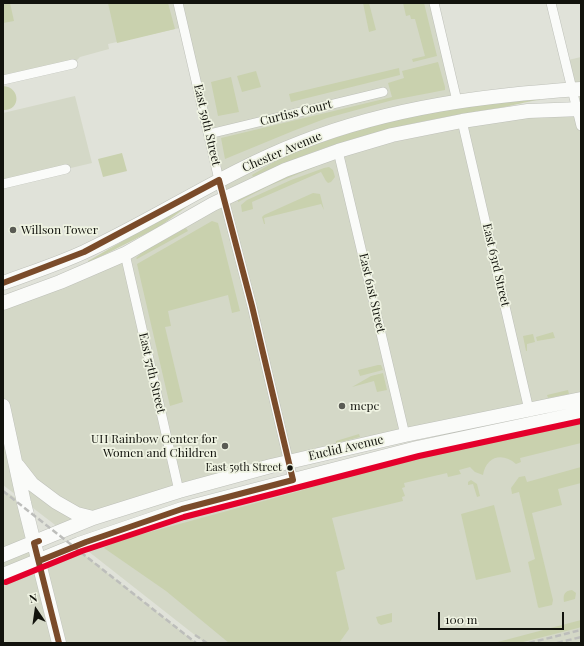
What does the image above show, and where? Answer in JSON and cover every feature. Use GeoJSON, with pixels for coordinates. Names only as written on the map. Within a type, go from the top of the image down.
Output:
{"type":"FeatureCollection","features":[{"type":"Feature","properties":{"kind":"main road","name":"Chester Avenue"},"geometry":{"type":"LineString","coordinates":[[3,283],[84,252],[219,180],[288,148],[336,130],[409,110],[457,101],[514,94],[576,89]]}},
{"type":"Feature","properties":{"kind":"main road","name":"Chester Avenue"},"geometry":{"type":"LineString","coordinates":[[3,303],[60,282],[125,254],[169,230],[194,214],[224,199],[285,170],[338,151],[392,135],[462,121],[528,111],[579,109]]}},
{"type":"Feature","properties":{"kind":"main road","name":"Euclid Avenue"},"geometry":{"type":"LineString","coordinates":[[3,555],[93,518],[178,491],[288,462],[404,435],[581,400]]}},
{"type":"Feature","properties":{"kind":"main road"},"geometry":{"type":"LineString","coordinates":[[3,406],[38,561],[59,643]]}},
{"type":"Feature","properties":{"kind":"main road","name":"Euclid Avenue"},"geometry":{"type":"LineString","coordinates":[[3,575],[78,544],[182,509],[417,448],[581,413]]}},
{"type":"Feature","properties":{"kind":"main road"},"geometry":{"type":"LineString","coordinates":[[15,462],[32,484],[56,502],[77,514],[93,518]]}},
{"type":"Feature","properties":{"kind":"street","name":"East 59th Street"},"geometry":{"type":"LineString","coordinates":[[178,3],[210,134],[219,180],[252,306],[293,480]]}},
{"type":"Feature","properties":{"kind":"street"},"geometry":{"type":"LineString","coordinates":[[434,3],[457,101]]}},
{"type":"Feature","properties":{"kind":"street"},"geometry":{"type":"LineString","coordinates":[[551,3],[576,89],[581,126]]}},
{"type":"Feature","properties":{"kind":"street"},"geometry":{"type":"LineString","coordinates":[[3,80],[73,64]]}},
{"type":"Feature","properties":{"kind":"street","name":"Curtiss Court"},"geometry":{"type":"LineString","coordinates":[[210,134],[383,92]]}},
{"type":"Feature","properties":{"kind":"street","name":"East 63rd Street"},"geometry":{"type":"LineString","coordinates":[[462,121],[529,410]]}},
{"type":"Feature","properties":{"kind":"street","name":"East 61st Street"},"geometry":{"type":"LineString","coordinates":[[338,151],[404,435]]}},
{"type":"Feature","properties":{"kind":"street"},"geometry":{"type":"LineString","coordinates":[[3,184],[66,169]]}},
{"type":"Feature","properties":{"kind":"street","name":"East 57th Street"},"geometry":{"type":"LineString","coordinates":[[125,254],[178,491]]}},
{"type":"Feature","properties":{"kind":"shaded area"},"geometry":{"type":"Polygon","coordinates":[[[3,3],[434,3],[462,120],[577,109],[564,61],[581,57],[581,399],[405,435],[63,531],[3,485],[3,303],[25,295],[224,199],[184,27],[108,44],[109,49],[80,57],[73,64],[3,80],[3,3]]]}},
{"type":"Feature","properties":{"kind":"shaded area"},"geometry":{"type":"Polygon","coordinates":[[[75,96],[92,163],[3,184],[3,113],[75,96]]]}},
{"type":"Feature","properties":{"kind":"shaded area"},"geometry":{"type":"Polygon","coordinates":[[[581,413],[581,643],[205,643],[79,544],[182,509],[581,413]]]}},
{"type":"Feature","properties":{"kind":"shaded area"},"geometry":{"type":"Polygon","coordinates":[[[3,490],[24,503],[39,560],[73,546],[196,643],[3,643],[3,490]]]}},
{"type":"Feature","properties":{"kind":"green space"},"geometry":{"type":"Polygon","coordinates":[[[3,3],[10,3],[14,21],[3,23],[3,3]]]}},
{"type":"Feature","properties":{"kind":"green space"},"geometry":{"type":"Polygon","coordinates":[[[108,3],[168,3],[175,29],[117,43],[108,3]]]}},
{"type":"Feature","properties":{"kind":"green space"},"geometry":{"type":"Polygon","coordinates":[[[363,3],[369,3],[376,30],[369,32],[363,3]]]}},
{"type":"Feature","properties":{"kind":"green space"},"geometry":{"type":"Polygon","coordinates":[[[403,3],[424,3],[437,56],[413,62],[412,59],[425,56],[415,19],[411,19],[410,15],[406,16],[403,3]]]}},
{"type":"Feature","properties":{"kind":"green space"},"geometry":{"type":"Polygon","coordinates":[[[438,62],[445,90],[393,100],[327,118],[225,159],[221,138],[392,97],[388,83],[404,78],[402,71],[438,62]]]}},
{"type":"Feature","properties":{"kind":"green space"},"geometry":{"type":"Polygon","coordinates":[[[399,68],[400,75],[291,102],[289,94],[399,68]]]}},
{"type":"Feature","properties":{"kind":"green space"},"geometry":{"type":"Polygon","coordinates":[[[256,71],[261,87],[242,92],[237,76],[256,71]]]}},
{"type":"Feature","properties":{"kind":"green space"},"geometry":{"type":"Polygon","coordinates":[[[231,77],[239,112],[218,116],[211,82],[231,77]]]}},
{"type":"Feature","properties":{"kind":"green space"},"geometry":{"type":"Polygon","coordinates":[[[3,86],[9,87],[13,90],[16,94],[16,103],[13,107],[3,110],[3,86]]]}},
{"type":"Feature","properties":{"kind":"green space"},"geometry":{"type":"Polygon","coordinates":[[[540,98],[540,100],[435,119],[373,133],[313,152],[253,177],[252,175],[286,155],[377,125],[409,117],[470,106],[540,98]]]}},
{"type":"Feature","properties":{"kind":"green space"},"geometry":{"type":"Polygon","coordinates":[[[122,153],[127,171],[103,177],[98,159],[122,153]]]}},
{"type":"Feature","properties":{"kind":"green space"},"geometry":{"type":"Polygon","coordinates":[[[327,162],[269,186],[238,202],[238,200],[244,196],[267,185],[327,162]]]}},
{"type":"Feature","properties":{"kind":"green space"},"geometry":{"type":"Polygon","coordinates":[[[329,167],[333,170],[335,177],[331,182],[328,183],[326,181],[321,172],[252,202],[253,209],[242,212],[241,205],[247,200],[291,180],[329,167]]]}},
{"type":"Feature","properties":{"kind":"green space"},"geometry":{"type":"Polygon","coordinates":[[[313,193],[320,194],[324,210],[321,204],[264,218],[264,224],[262,217],[264,215],[313,193]]]}},
{"type":"Feature","properties":{"kind":"green space"},"geometry":{"type":"Polygon","coordinates":[[[192,203],[159,227],[88,263],[88,261],[192,203]]]}},
{"type":"Feature","properties":{"kind":"green space"},"geometry":{"type":"Polygon","coordinates":[[[212,221],[218,223],[240,311],[232,313],[228,295],[168,311],[171,326],[165,327],[183,402],[170,406],[137,264],[212,221]]]}},
{"type":"Feature","properties":{"kind":"green space"},"geometry":{"type":"Polygon","coordinates":[[[186,228],[188,231],[137,259],[136,258],[144,251],[186,228]]]}},
{"type":"Feature","properties":{"kind":"green space"},"geometry":{"type":"Polygon","coordinates":[[[553,332],[555,338],[537,341],[536,337],[553,332]]]}},
{"type":"Feature","properties":{"kind":"green space"},"geometry":{"type":"Polygon","coordinates":[[[533,334],[535,342],[527,344],[526,351],[523,336],[533,334]]]}},
{"type":"Feature","properties":{"kind":"green space"},"geometry":{"type":"Polygon","coordinates":[[[381,365],[383,370],[360,376],[358,370],[381,365]]]}},
{"type":"Feature","properties":{"kind":"green space"},"geometry":{"type":"Polygon","coordinates":[[[383,373],[387,390],[377,392],[374,381],[352,387],[371,376],[383,373]]]}},
{"type":"Feature","properties":{"kind":"green space"},"geometry":{"type":"Polygon","coordinates":[[[568,390],[569,394],[548,398],[547,395],[568,390]]]}},
{"type":"Feature","properties":{"kind":"green space"},"geometry":{"type":"Polygon","coordinates":[[[581,424],[581,443],[520,458],[521,462],[516,464],[506,458],[496,458],[491,460],[483,475],[475,472],[470,467],[459,470],[461,474],[448,477],[447,473],[404,483],[405,487],[402,488],[405,496],[402,497],[403,501],[332,518],[345,569],[336,572],[349,629],[339,643],[229,643],[166,591],[104,548],[117,541],[300,491],[354,473],[433,454],[581,424]]]}},
{"type":"Feature","properties":{"kind":"green space"},"geometry":{"type":"Polygon","coordinates":[[[359,434],[360,437],[336,443],[336,441],[359,434]]]}},
{"type":"Feature","properties":{"kind":"green space"},"geometry":{"type":"Polygon","coordinates":[[[581,467],[581,483],[558,489],[562,505],[532,513],[553,600],[552,605],[539,608],[528,562],[535,559],[519,492],[512,494],[511,488],[519,477],[525,476],[527,482],[581,467]]]}},
{"type":"Feature","properties":{"kind":"green space"},"geometry":{"type":"Polygon","coordinates":[[[471,480],[477,484],[480,496],[477,497],[473,484],[468,485],[468,482],[471,480]]]}},
{"type":"Feature","properties":{"kind":"green space"},"geometry":{"type":"Polygon","coordinates":[[[494,505],[511,572],[476,580],[461,514],[494,505]]]}},
{"type":"Feature","properties":{"kind":"green space"},"geometry":{"type":"Polygon","coordinates":[[[572,590],[576,593],[575,599],[564,602],[564,597],[567,591],[572,590]]]}},
{"type":"Feature","properties":{"kind":"green space"},"geometry":{"type":"Polygon","coordinates":[[[392,613],[392,622],[381,625],[378,623],[376,617],[392,613]]]}},
{"type":"Feature","properties":{"kind":"green space"},"geometry":{"type":"Polygon","coordinates":[[[581,620],[581,627],[578,628],[519,643],[494,643],[581,620]]]}},
{"type":"Feature","properties":{"kind":"railway"},"geometry":{"type":"LineString","coordinates":[[3,491],[196,643]]}},
{"type":"Feature","properties":{"kind":"railway"},"geometry":{"type":"LineString","coordinates":[[529,643],[581,630]]}},
{"type":"Feature","properties":{"kind":"railway"},"geometry":{"type":"LineString","coordinates":[[195,635],[207,643]]}},
{"type":"Feature","properties":{"kind":"railway"},"geometry":{"type":"LineString","coordinates":[[557,643],[581,637]]}},
{"type":"Feature","properties":{"kind":"transit line"},"geometry":{"type":"LineString","coordinates":[[3,283],[84,252],[219,180],[252,306],[293,480],[182,509],[86,542],[39,561]]}},
{"type":"Feature","properties":{"kind":"transit line"},"geometry":{"type":"LineString","coordinates":[[6,582],[82,551],[184,517],[419,456],[581,421]]}},
{"type":"Feature","properties":{"kind":"transit line"},"geometry":{"type":"LineString","coordinates":[[39,541],[34,543],[59,643]]}},
{"type":"Feature","properties":{"kind":"place","name":"Willson Tower"},"geometry":{"type":"Point","coordinates":[13,230]}},
{"type":"Feature","properties":{"kind":"place","name":"mcpc"},"geometry":{"type":"Point","coordinates":[342,406]}},
{"type":"Feature","properties":{"kind":"place","name":"UH Rainbow Center for Women and Children"},"geometry":{"type":"Point","coordinates":[225,446]}},
{"type":"Feature","properties":{"kind":"place","name":"East 59th Street"},"geometry":{"type":"Point","coordinates":[290,468]}}]}
